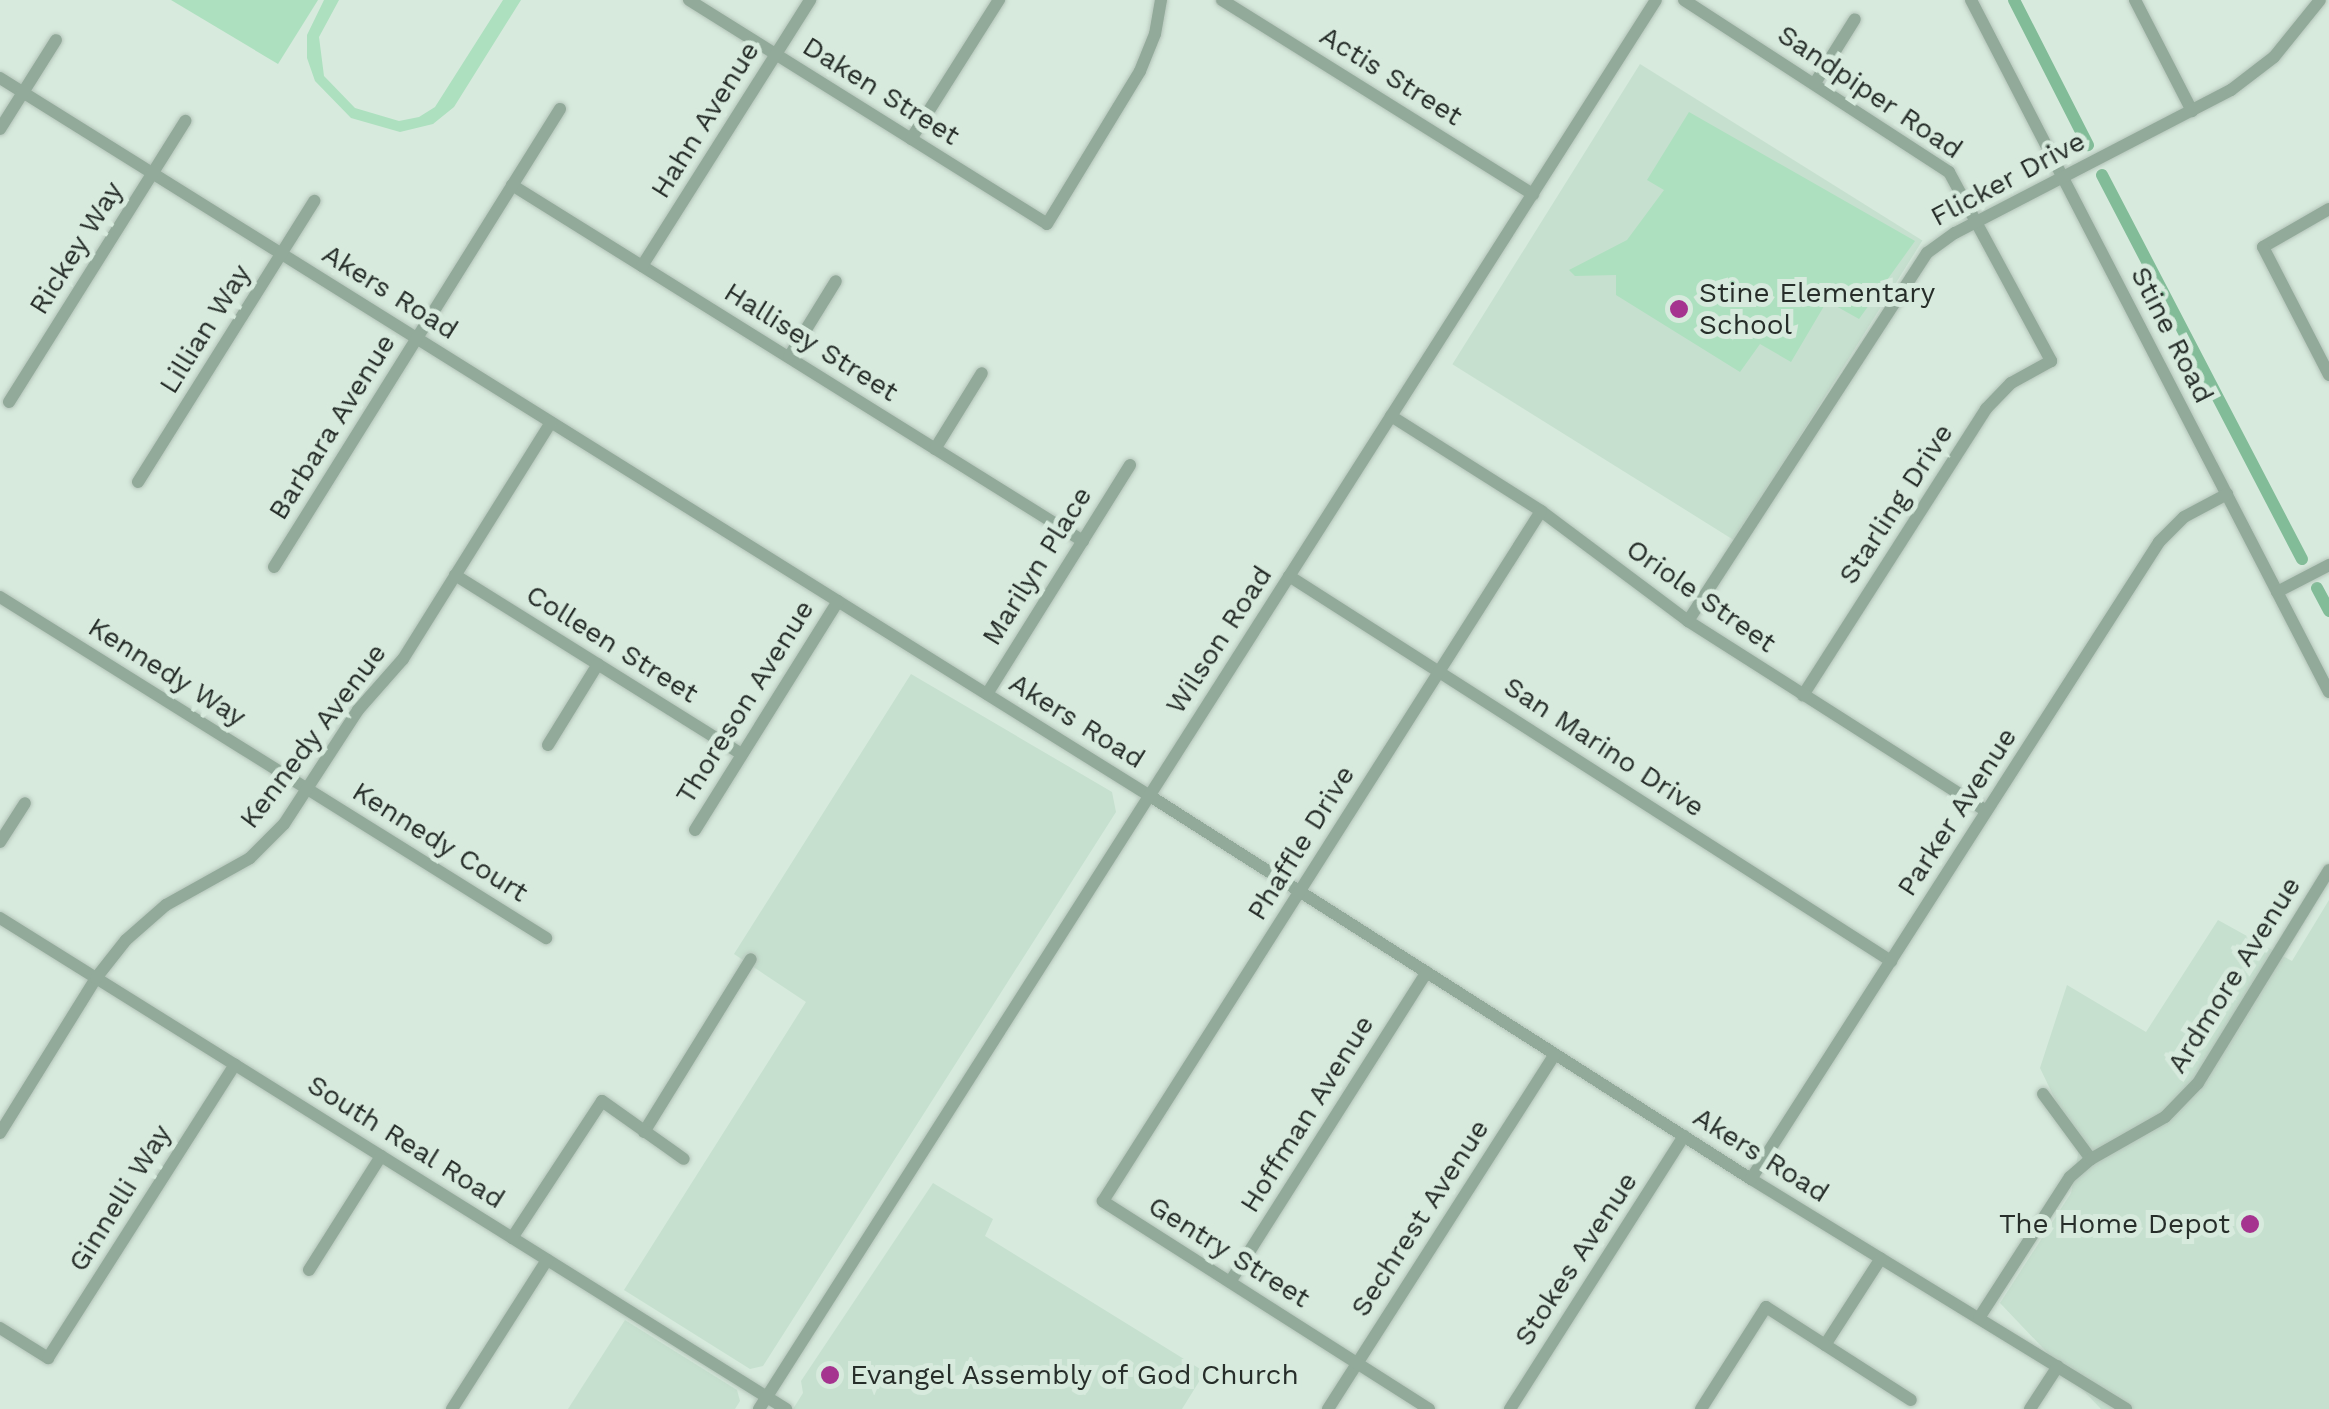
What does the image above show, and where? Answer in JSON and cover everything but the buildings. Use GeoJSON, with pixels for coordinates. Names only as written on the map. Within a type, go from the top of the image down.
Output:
{"type":"FeatureCollection","features":[{"type":"Feature","properties":{"kind":"street","name":"Daken Street"},"geometry":{"type":"LineString","coordinates":[[689,0],[1047,224],[1140,70],[1155,34],[1161,0]]}},
{"type":"Feature","properties":{"kind":"street","name":"Hahn Avenue"},"geometry":{"type":"LineString","coordinates":[[642,266],[810,0]]}},
{"type":"Feature","properties":{"kind":"street"},"geometry":{"type":"LineString","coordinates":[[911,139],[999,0]]}},
{"type":"Feature","properties":{"kind":"street","name":"Actis Street"},"geometry":{"type":"LineString","coordinates":[[1222,0],[1533,194]]}},
{"type":"Feature","properties":{"kind":"street","name":"Wilson Road"},"geometry":{"type":"LineString","coordinates":[[763,1403],[1656,0]]}},
{"type":"Feature","properties":{"kind":"street","name":"Sandpiper Road"},"geometry":{"type":"LineString","coordinates":[[1684,0],[1935,160],[1961,187],[2051,361]]}},
{"type":"Feature","properties":{"kind":"street","name":"Stine Road"},"geometry":{"type":"LineString","coordinates":[[1971,0],[2329,692]]}},
{"type":"Feature","properties":{"kind":"street"},"geometry":{"type":"LineString","coordinates":[[2135,0],[2192,110]]}},
{"type":"Feature","properties":{"kind":"street","name":"Flicker Drive"},"geometry":{"type":"LineString","coordinates":[[1688,622],[1913,268],[1944,240],[2231,90],[2274,57],[2320,0]]}},
{"type":"Feature","properties":{"kind":"street"},"geometry":{"type":"LineString","coordinates":[[1814,83],[1855,19]]}},
{"type":"Feature","properties":{"kind":"street"},"geometry":{"type":"LineString","coordinates":[[0,129],[56,40]]}},
{"type":"Feature","properties":{"kind":"street","name":"Akers Road"},"geometry":{"type":"LineString","coordinates":[[0,78],[1150,796],[1752,1179],[2126,1409]]}},
{"type":"Feature","properties":{"kind":"street","name":"Barbara Avenue"},"geometry":{"type":"LineString","coordinates":[[274,567],[560,109]]}},
{"type":"Feature","properties":{"kind":"street","name":"Rickey Way"},"geometry":{"type":"LineString","coordinates":[[9,402],[185,121]]}},
{"type":"Feature","properties":{"kind":"street","name":"Hallisey Street"},"geometry":{"type":"LineString","coordinates":[[512,185],[1083,541]]}},
{"type":"Feature","properties":{"kind":"street","name":"Lillian Way"},"geometry":{"type":"LineString","coordinates":[[138,482],[314,202]]}},
{"type":"Feature","properties":{"kind":"street"},"geometry":{"type":"LineString","coordinates":[[2329,209],[2263,247],[2329,375]]}},
{"type":"Feature","properties":{"kind":"street"},"geometry":{"type":"LineString","coordinates":[[788,357],[836,282]]}},
{"type":"Feature","properties":{"kind":"street","name":"Starling Drive"},"geometry":{"type":"LineString","coordinates":[[1803,695],[1986,409],[2011,384],[2051,361]]}},
{"type":"Feature","properties":{"kind":"street"},"geometry":{"type":"LineString","coordinates":[[935,448],[982,373]]}},
{"type":"Feature","properties":{"kind":"street","name":"Oriole Street"},"geometry":{"type":"LineString","coordinates":[[1391,416],[1541,512],[1688,622],[1986,812]]}},
{"type":"Feature","properties":{"kind":"street","name":"Kennedy Avenue"},"geometry":{"type":"LineString","coordinates":[[0,1132],[96,978],[145,921],[269,841],[308,789],[358,710],[403,660],[551,422]]}},
{"type":"Feature","properties":{"kind":"street","name":"Marilyn Place"},"geometry":{"type":"LineString","coordinates":[[987,694],[1130,465]]}},
{"type":"Feature","properties":{"kind":"street","name":"Parker Avenue"},"geometry":{"type":"LineString","coordinates":[[1752,1179],[2158,542],[2184,517],[2227,494]]}},
{"type":"Feature","properties":{"kind":"street","name":"Phaffle Drive"},"geometry":{"type":"LineString","coordinates":[[1102,1201],[1541,512]]}},
{"type":"Feature","properties":{"kind":"street"},"geometry":{"type":"LineString","coordinates":[[2277,592],[2329,565]]}},
{"type":"Feature","properties":{"kind":"street","name":"Colleen Street"},"geometry":{"type":"LineString","coordinates":[[455,575],[742,754]]}},
{"type":"Feature","properties":{"kind":"street","name":"San Marino Drive"},"geometry":{"type":"LineString","coordinates":[[1289,576],[1891,961]]}},
{"type":"Feature","properties":{"kind":"street","name":"Kennedy Way"},"geometry":{"type":"LineString","coordinates":[[0,597],[308,789]]}},
{"type":"Feature","properties":{"kind":"street","name":"Thoreson Avenue"},"geometry":{"type":"LineString","coordinates":[[695,830],[838,601]]}},
{"type":"Feature","properties":{"kind":"street"},"geometry":{"type":"LineString","coordinates":[[548,744],[598,664]]}},
{"type":"Feature","properties":{"kind":"street","name":"Kennedy Court"},"geometry":{"type":"LineString","coordinates":[[308,789],[546,938]]}},
{"type":"Feature","properties":{"kind":"street"},"geometry":{"type":"LineString","coordinates":[[0,842],[24,803]]}},
{"type":"Feature","properties":{"kind":"street","name":"Ardmore Avenue"},"geometry":{"type":"LineString","coordinates":[[1978,1318],[2054,1196],[2091,1159],[2156,1124],[2191,1092],[2329,870]]}},
{"type":"Feature","properties":{"kind":"street","name":"South Real Road"},"geometry":{"type":"LineString","coordinates":[[0,918],[547,1260],[763,1403],[786,1409]]}},
{"type":"Feature","properties":{"kind":"street"},"geometry":{"type":"LineString","coordinates":[[644,1132],[751,959]]}},
{"type":"Feature","properties":{"kind":"street","name":"Hoffman Avenue"},"geometry":{"type":"LineString","coordinates":[[1230,1282],[1427,972]]}},
{"type":"Feature","properties":{"kind":"street","name":"Sechrest Avenue"},"geometry":{"type":"LineString","coordinates":[[1328,1409],[1554,1054]]}},
{"type":"Feature","properties":{"kind":"street","name":"Ginnelli Way"},"geometry":{"type":"LineString","coordinates":[[0,1328],[48,1358],[235,1065]]}},
{"type":"Feature","properties":{"kind":"street"},"geometry":{"type":"LineString","coordinates":[[2042,1094],[2091,1159]]}},
{"type":"Feature","properties":{"kind":"street"},"geometry":{"type":"LineString","coordinates":[[512,1238],[602,1102],[684,1159]]}},
{"type":"Feature","properties":{"kind":"street","name":"Stokes Avenue"},"geometry":{"type":"LineString","coordinates":[[1510,1409],[1684,1136]]}},
{"type":"Feature","properties":{"kind":"street"},"geometry":{"type":"LineString","coordinates":[[309,1270],[381,1156]]}},
{"type":"Feature","properties":{"kind":"street","name":"Gentry Street"},"geometry":{"type":"LineString","coordinates":[[1102,1201],[1430,1409]]}},
{"type":"Feature","properties":{"kind":"street"},"geometry":{"type":"LineString","coordinates":[[1825,1345],[1880,1258]]}},
{"type":"Feature","properties":{"kind":"street"},"geometry":{"type":"LineString","coordinates":[[452,1409],[547,1260]]}},
{"type":"Feature","properties":{"kind":"street"},"geometry":{"type":"LineString","coordinates":[[1701,1409],[1766,1307],[1911,1400]]}},
{"type":"Feature","properties":{"kind":"street"},"geometry":{"type":"LineString","coordinates":[[2030,1409],[2058,1366]]}},
{"type":"Feature","properties":{"kind":"shaded area","name":"Stine Elementary School"},"geometry":{"type":"Polygon","coordinates":[[[1640,64],[1922,240],[1735,541],[1452,364],[1640,64]]]}},
{"type":"Feature","properties":{"kind":"shaded area"},"geometry":{"type":"Polygon","coordinates":[[[911,674],[1112,792],[1116,812],[763,1366],[750,1369],[624,1290],[806,1002],[734,954],[911,674]]]}},
{"type":"Feature","properties":{"kind":"shaded area"},"geometry":{"type":"Polygon","coordinates":[[[2329,900],[2329,1409],[2101,1409],[2000,1303],[2071,1193],[2079,1149],[2040,1068],[2067,985],[2146,1032],[2218,920],[2292,961],[2329,900]]]}},
{"type":"Feature","properties":{"kind":"shaded area"},"geometry":{"type":"Polygon","coordinates":[[[933,1183],[993,1219],[985,1236],[1205,1372],[1182,1409],[793,1409],[803,1393],[801,1381],[933,1183]]]}},
{"type":"Feature","properties":{"kind":"shaded area"},"geometry":{"type":"Polygon","coordinates":[[[625,1320],[737,1390],[740,1401],[735,1409],[568,1409],[625,1320]]]}},
{"type":"Feature","properties":{"kind":"green space"},"geometry":{"type":"Polygon","coordinates":[[[171,0],[318,0],[278,64],[171,0]]]}},
{"type":"Feature","properties":{"kind":"green space"},"geometry":{"type":"Polygon","coordinates":[[[324,0],[339,0],[319,37],[324,76],[355,108],[399,121],[419,117],[435,107],[503,0],[521,0],[454,107],[433,124],[400,132],[351,118],[315,81],[307,58],[307,35],[324,0]]]}},
{"type":"Feature","properties":{"kind":"green space"},"geometry":{"type":"Polygon","coordinates":[[[1689,112],[1915,241],[1859,319],[1827,301],[1791,362],[1760,344],[1740,372],[1616,295],[1616,275],[1575,276],[1569,270],[1627,240],[1664,190],[1647,180],[1689,112]]]}},
{"type":"Feature","properties":{"kind":"waterway"},"geometry":{"type":"LineString","coordinates":[[2014,0],[2088,145]]}},
{"type":"Feature","properties":{"kind":"waterway"},"geometry":{"type":"LineString","coordinates":[[2102,175],[2302,559]]}},
{"type":"Feature","properties":{"kind":"waterway"},"geometry":{"type":"LineString","coordinates":[[2317,588],[2329,611]]}},
{"type":"Feature","properties":{"kind":"place","name":"Stine Elementary School"},"geometry":{"type":"Point","coordinates":[1679,309]}},
{"type":"Feature","properties":{"kind":"place","name":"The Home Depot"},"geometry":{"type":"Point","coordinates":[2250,1224]}},
{"type":"Feature","properties":{"kind":"place","name":"Evangel Assembly of God Church"},"geometry":{"type":"Point","coordinates":[830,1375]}}]}
